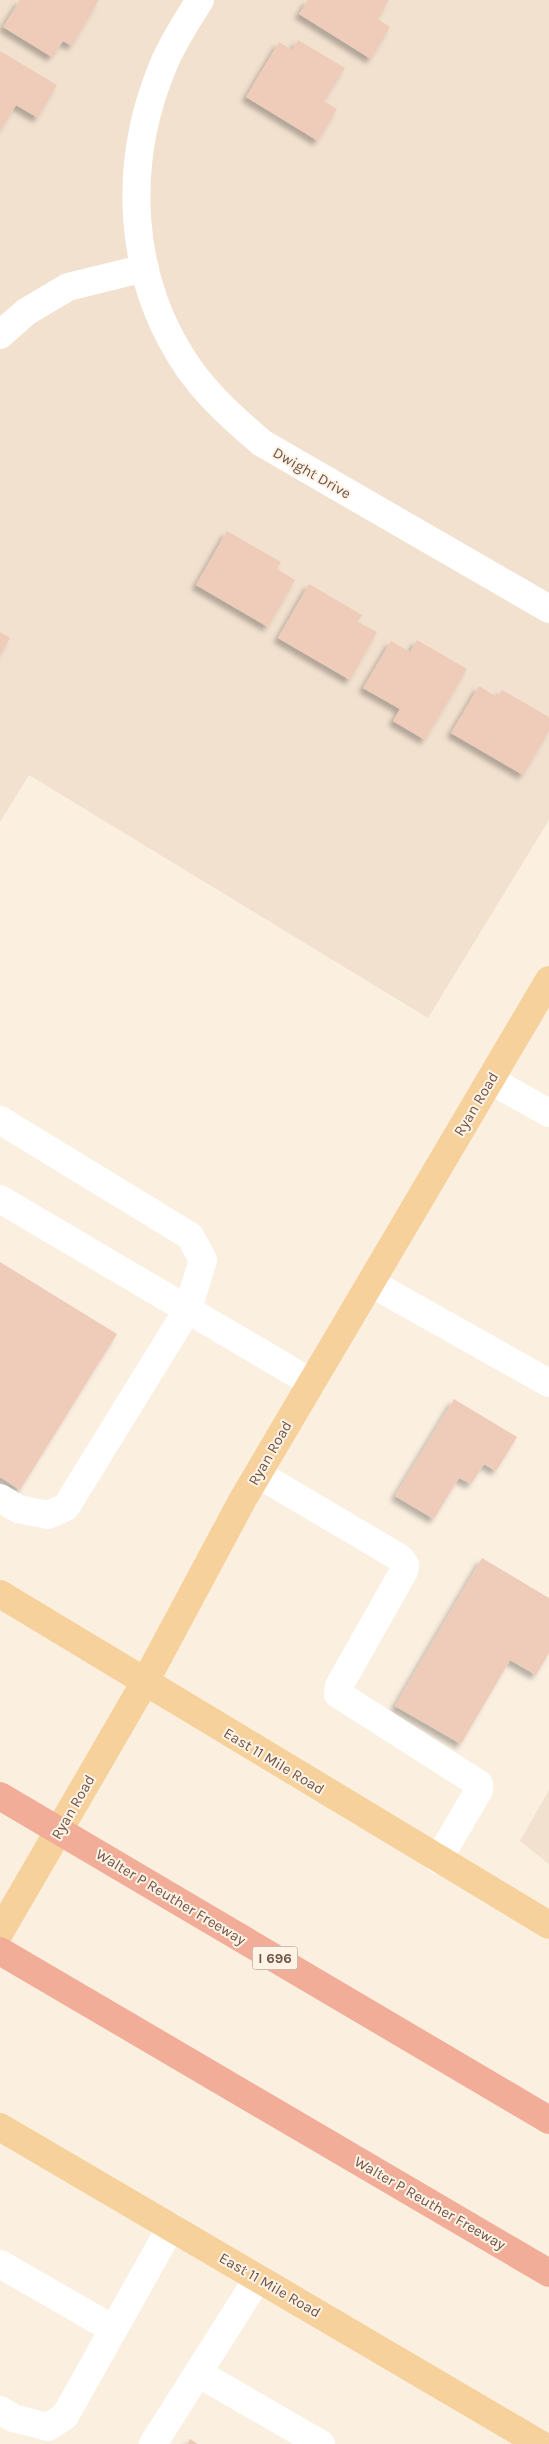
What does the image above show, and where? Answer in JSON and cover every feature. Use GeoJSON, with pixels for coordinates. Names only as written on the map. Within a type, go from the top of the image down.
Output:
{"type":"FeatureCollection","features":[{"type":"Feature","properties":{"kind":"highway","name":"Walter P Reuther Freeway"},"geometry":{"type":"LineString","coordinates":[[0,1796],[549,2120]]}},
{"type":"Feature","properties":{"kind":"highway","name":"Walter P Reuther Freeway"},"geometry":{"type":"LineString","coordinates":[[0,1951],[549,2273]]}},
{"type":"Feature","properties":{"kind":"main road","name":"Ryan Road"},"geometry":{"type":"LineString","coordinates":[[0,1932],[145,1682],[258,1474],[549,980]]}},
{"type":"Feature","properties":{"kind":"main road","name":"East 11 Mile Road"},"geometry":{"type":"LineString","coordinates":[[0,1594],[438,1860],[549,1925]]}},
{"type":"Feature","properties":{"kind":"main road","name":"East 11 Mile Road"},"geometry":{"type":"LineString","coordinates":[[0,2127],[258,2278],[512,2437],[540,2444]]}},
{"type":"Feature","properties":{"kind":"street","name":"Dwight Drive"},"geometry":{"type":"LineString","coordinates":[[200,0],[163,64],[144,123],[135,186],[137,217],[145,268],[161,316],[188,366],[220,405],[255,438],[290,461],[549,609]]}},
{"type":"Feature","properties":{"kind":"street"},"geometry":{"type":"LineString","coordinates":[[0,335],[26,312],[68,288],[145,268]]}},
{"type":"Feature","properties":{"kind":"street"},"geometry":{"type":"LineString","coordinates":[[490,1080],[549,1113]]}},
{"type":"Feature","properties":{"kind":"street"},"geometry":{"type":"LineString","coordinates":[[0,1120],[190,1236],[203,1260],[188,1309],[66,1507],[48,1515],[18,1509],[0,1498]]}},
{"type":"Feature","properties":{"kind":"street"},"geometry":{"type":"LineString","coordinates":[[0,1199],[312,1383]]}},
{"type":"Feature","properties":{"kind":"street"},"geometry":{"type":"LineString","coordinates":[[371,1283],[549,1383]]}},
{"type":"Feature","properties":{"kind":"street"},"geometry":{"type":"LineString","coordinates":[[258,1474],[400,1558],[405,1565],[404,1571],[339,1686],[338,1694],[479,1784],[479,1790],[438,1860]]}},
{"type":"Feature","properties":{"kind":"street"},"geometry":{"type":"LineString","coordinates":[[0,2410],[13,2418],[48,2427],[65,2416],[171,2227]]}},
{"type":"Feature","properties":{"kind":"street"},"geometry":{"type":"LineString","coordinates":[[0,2264],[113,2328]]}},
{"type":"Feature","properties":{"kind":"street"},"geometry":{"type":"LineString","coordinates":[[153,2444],[258,2278]]}},
{"type":"Feature","properties":{"kind":"street"},"geometry":{"type":"LineString","coordinates":[[198,2373],[320,2444]]}},
{"type":"Feature","properties":{"kind":"shaded area"},"geometry":{"type":"Polygon","coordinates":[[[0,0],[549,0],[549,820],[428,1018],[29,775],[0,822],[0,0]]]}},
{"type":"Feature","properties":{"kind":"shaded area"},"geometry":{"type":"Polygon","coordinates":[[[549,1790],[549,1864],[520,1841],[549,1790]]]}},
{"type":"Feature","properties":{"kind":"building"},"geometry":{"type":"Polygon","coordinates":[[[20,0],[99,0],[72,46],[63,41],[52,57],[3,27],[20,0]]]}},
{"type":"Feature","properties":{"kind":"building"},"geometry":{"type":"Polygon","coordinates":[[[308,0],[389,0],[378,19],[390,27],[371,59],[299,14],[308,0]]]}},
{"type":"Feature","properties":{"kind":"building"},"geometry":{"type":"Polygon","coordinates":[[[298,40],[345,68],[324,101],[337,109],[318,141],[246,97],[279,42],[292,50],[298,40]]]}},
{"type":"Feature","properties":{"kind":"building"},"geometry":{"type":"Polygon","coordinates":[[[0,51],[57,85],[38,118],[16,105],[0,131],[0,51]]]}},
{"type":"Feature","properties":{"kind":"building"},"geometry":{"type":"Polygon","coordinates":[[[227,531],[281,562],[277,569],[295,580],[268,627],[196,585],[227,531]]]}},
{"type":"Feature","properties":{"kind":"building"},"geometry":{"type":"Polygon","coordinates":[[[309,584],[362,615],[358,622],[377,632],[350,680],[278,638],[309,584]]]}},
{"type":"Feature","properties":{"kind":"building"},"geometry":{"type":"Polygon","coordinates":[[[0,632],[10,638],[0,655],[0,632]]]}},
{"type":"Feature","properties":{"kind":"building"},"geometry":{"type":"Polygon","coordinates":[[[417,640],[467,669],[425,740],[393,721],[400,709],[363,688],[391,641],[410,652],[417,640]]]}},
{"type":"Feature","properties":{"kind":"building"},"geometry":{"type":"Polygon","coordinates":[[[479,686],[497,697],[502,690],[549,717],[549,731],[523,775],[451,733],[479,686]]]}},
{"type":"Feature","properties":{"kind":"building"},"geometry":{"type":"Polygon","coordinates":[[[0,1262],[117,1334],[20,1490],[0,1477],[0,1262]]]}},
{"type":"Feature","properties":{"kind":"building"},"geometry":{"type":"Polygon","coordinates":[[[454,1399],[517,1437],[496,1471],[484,1464],[471,1484],[459,1478],[434,1519],[395,1496],[454,1399]]]}},
{"type":"Feature","properties":{"kind":"building"},"geometry":{"type":"Polygon","coordinates":[[[482,1558],[549,1598],[549,1653],[536,1675],[510,1660],[461,1744],[395,1706],[482,1558]]]}},
{"type":"Feature","properties":{"kind":"building"},"geometry":{"type":"Polygon","coordinates":[[[190,2439],[198,2444],[187,2444],[190,2439]]]}}]}
